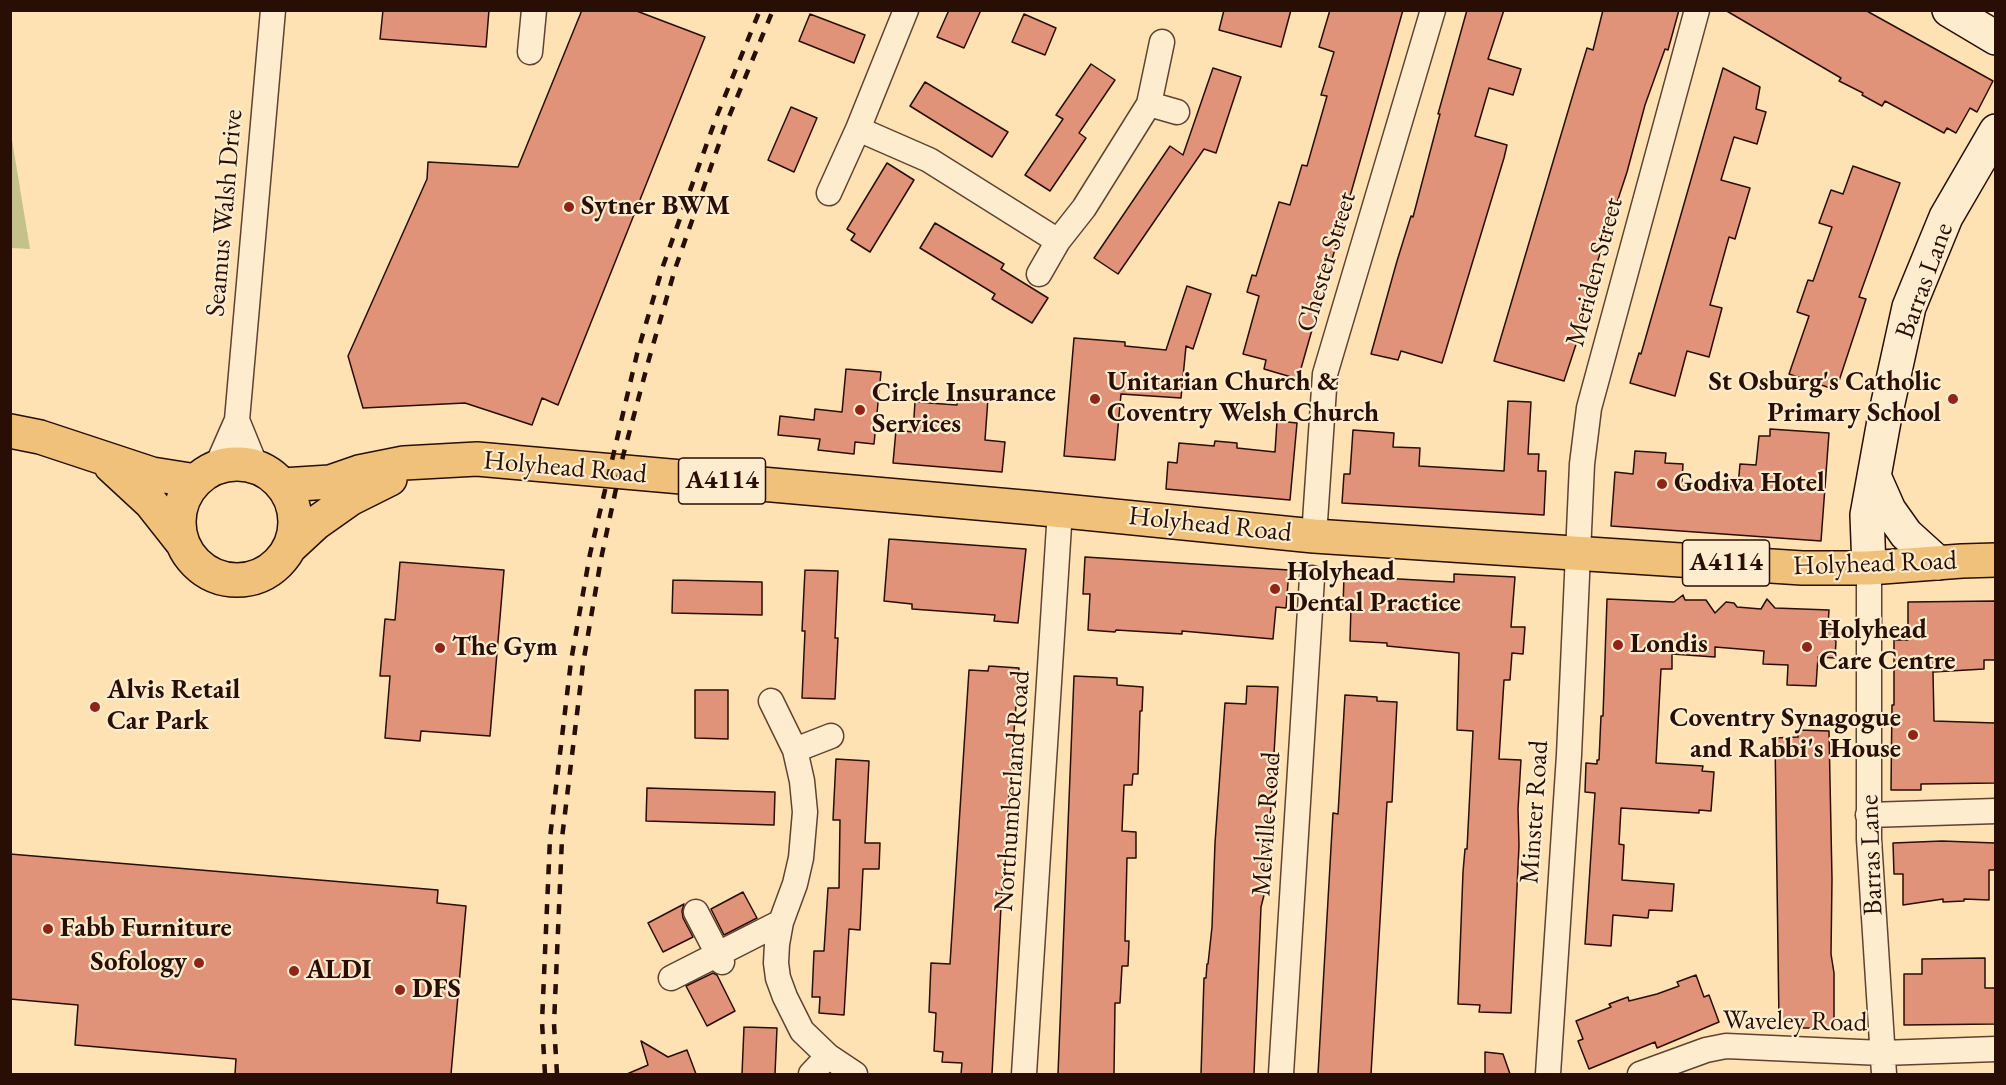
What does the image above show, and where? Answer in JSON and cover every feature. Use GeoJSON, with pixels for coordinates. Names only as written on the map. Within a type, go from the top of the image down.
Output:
{"type":"FeatureCollection","features":[{"type":"Feature","properties":{"kind":"highway"},"geometry":{"type":"LineString","coordinates":[[10,431],[40,437],[152,474],[206,475],[235,465],[270,477],[288,494],[295,516],[293,537],[289,548],[272,568],[263,574],[239,580],[216,578],[198,566],[151,503],[104,459]]}},
{"type":"Feature","properties":{"kind":"highway","name":"Holyhead Road"},"geometry":{"type":"LineString","coordinates":[[270,477],[330,482],[383,466],[477,459],[1060,510],[1314,536],[1802,568],[1869,568],[1995,560]]}},
{"type":"Feature","properties":{"kind":"highway","name":"Holyhead Road"},"geometry":{"type":"LineString","coordinates":[[289,548],[316,523],[350,499],[427,462]]}},
{"type":"Feature","properties":{"kind":"highway"},"geometry":{"type":"LineString","coordinates":[[181,541],[179,516],[182,504],[186,495],[206,475]]}},
{"type":"Feature","properties":{"kind":"street","name":"Seamus Walsh Drive"},"geometry":{"type":"LineString","coordinates":[[237,420],[273,10]]}},
{"type":"Feature","properties":{"kind":"street"},"geometry":{"type":"LineString","coordinates":[[530,52],[534,10]]}},
{"type":"Feature","properties":{"kind":"street"},"geometry":{"type":"LineString","coordinates":[[829,193],[858,129],[906,10]]}},
{"type":"Feature","properties":{"kind":"street","name":"Chester Street"},"geometry":{"type":"LineString","coordinates":[[1314,536],[1325,374],[1433,10]]}},
{"type":"Feature","properties":{"kind":"street","name":"Meriden Street"},"geometry":{"type":"LineString","coordinates":[[1578,553],[1581,464],[1589,408],[1697,10]]}},
{"type":"Feature","properties":{"kind":"street"},"geometry":{"type":"LineString","coordinates":[[1949,10],[1995,38]]}},
{"type":"Feature","properties":{"kind":"street"},"geometry":{"type":"LineString","coordinates":[[1039,274],[1059,241],[1084,208],[1149,104],[1162,42]]}},
{"type":"Feature","properties":{"kind":"street"},"geometry":{"type":"LineString","coordinates":[[1149,104],[1177,112]]}},
{"type":"Feature","properties":{"kind":"street"},"geometry":{"type":"LineString","coordinates":[[858,129],[930,160],[1059,241]]}},
{"type":"Feature","properties":{"kind":"street","name":"Barras Lane"},"geometry":{"type":"LineString","coordinates":[[1883,1064],[1868,815],[1869,568],[1867,515],[1884,421],[1909,307],[1946,217],[1995,131]]}},
{"type":"Feature","properties":{"kind":"street"},"geometry":{"type":"LineString","coordinates":[[206,475],[237,420]]}},
{"type":"Feature","properties":{"kind":"street"},"geometry":{"type":"LineString","coordinates":[[237,420],[270,477]]}},
{"type":"Feature","properties":{"kind":"street"},"geometry":{"type":"LineString","coordinates":[[1874,476],[1889,510],[1906,534],[1938,563]]}},
{"type":"Feature","properties":{"kind":"street","name":"Northumberland Road"},"geometry":{"type":"LineString","coordinates":[[1024,1074],[1060,510]]}},
{"type":"Feature","properties":{"kind":"street","name":"Minster Road"},"geometry":{"type":"LineString","coordinates":[[1548,1074],[1569,755],[1578,553]]}},
{"type":"Feature","properties":{"kind":"street","name":"Melville Road"},"geometry":{"type":"LineString","coordinates":[[1281,1074],[1312,578]]}},
{"type":"Feature","properties":{"kind":"street"},"geometry":{"type":"LineString","coordinates":[[771,701],[795,750],[802,781],[805,812],[804,835],[795,884],[781,922],[776,963],[785,998],[802,1030],[828,1056],[855,1074]]}},
{"type":"Feature","properties":{"kind":"street"},"geometry":{"type":"LineString","coordinates":[[795,750],[831,736]]}},
{"type":"Feature","properties":{"kind":"street"},"geometry":{"type":"LineString","coordinates":[[1868,815],[1995,811]]}},
{"type":"Feature","properties":{"kind":"street"},"geometry":{"type":"LineString","coordinates":[[696,912],[719,958]]}},
{"type":"Feature","properties":{"kind":"street"},"geometry":{"type":"LineString","coordinates":[[671,978],[719,958],[781,922]]}},
{"type":"Feature","properties":{"kind":"street","name":"Waveley Road"},"geometry":{"type":"LineString","coordinates":[[1640,1074],[1706,1050],[1726,1046],[1883,1064],[1995,1049]]}},
{"type":"Feature","properties":{"kind":"street"},"geometry":{"type":"LineString","coordinates":[[811,1074],[828,1056]]}},
{"type":"Feature","properties":{"kind":"shaded area"},"geometry":{"type":"Polygon","coordinates":[[[11,134],[30,249],[11,248],[11,134]]]}},
{"type":"Feature","properties":{"kind":"building"},"geometry":{"type":"Polygon","coordinates":[[[383,10],[489,10],[486,47],[380,39],[383,10]]]}},
{"type":"Feature","properties":{"kind":"building","name":"Sytner BWM"},"geometry":{"type":"Polygon","coordinates":[[[582,10],[634,10],[705,37],[558,405],[542,398],[532,425],[465,403],[363,408],[348,356],[427,179],[428,162],[518,167],[582,10]]]}},
{"type":"Feature","properties":{"kind":"building"},"geometry":{"type":"Polygon","coordinates":[[[949,10],[981,10],[964,48],[937,37],[949,10]]]}},
{"type":"Feature","properties":{"kind":"building"},"geometry":{"type":"Polygon","coordinates":[[[1224,10],[1291,10],[1281,47],[1219,30],[1224,10]]]}},
{"type":"Feature","properties":{"kind":"building"},"geometry":{"type":"Polygon","coordinates":[[[1330,10],[1403,10],[1298,379],[1264,369],[1266,360],[1243,354],[1259,296],[1247,292],[1252,275],[1256,276],[1279,202],[1290,205],[1302,165],[1307,166],[1327,96],[1321,95],[1334,52],[1319,47],[1330,10]]]}},
{"type":"Feature","properties":{"kind":"building"},"geometry":{"type":"Polygon","coordinates":[[[1467,10],[1504,10],[1488,59],[1521,69],[1513,95],[1489,88],[1475,136],[1507,145],[1504,158],[1442,363],[1401,351],[1398,360],[1371,354],[1397,261],[1411,216],[1413,217],[1440,114],[1438,114],[1467,10]]]}},
{"type":"Feature","properties":{"kind":"building"},"geometry":{"type":"Polygon","coordinates":[[[1603,10],[1679,10],[1668,50],[1665,49],[1645,105],[1627,172],[1595,269],[1585,317],[1564,381],[1494,361],[1587,48],[1593,50],[1603,10]]]}},
{"type":"Feature","properties":{"kind":"building"},"geometry":{"type":"Polygon","coordinates":[[[1725,10],[1865,10],[1993,81],[1977,112],[1970,108],[1956,133],[1947,128],[1944,133],[1885,101],[1882,106],[1862,95],[1863,93],[1839,81],[1841,78],[1725,10]]]}},
{"type":"Feature","properties":{"kind":"building"},"geometry":{"type":"Polygon","coordinates":[[[810,14],[865,35],[854,63],[799,41],[810,14]]]}},
{"type":"Feature","properties":{"kind":"building"},"geometry":{"type":"Polygon","coordinates":[[[1024,14],[1056,28],[1045,55],[1012,42],[1024,14]]]}},
{"type":"Feature","properties":{"kind":"building"},"geometry":{"type":"Polygon","coordinates":[[[1091,64],[1115,80],[1079,133],[1086,138],[1050,191],[1025,175],[1063,119],[1056,115],[1091,64]]]}},
{"type":"Feature","properties":{"kind":"building"},"geometry":{"type":"Polygon","coordinates":[[[1213,68],[1241,77],[1216,153],[1204,149],[1118,274],[1094,258],[1170,146],[1183,155],[1213,68]]]}},
{"type":"Feature","properties":{"kind":"building"},"geometry":{"type":"Polygon","coordinates":[[[1723,68],[1760,87],[1756,109],[1766,112],[1757,144],[1734,137],[1721,180],[1750,188],[1735,239],[1729,237],[1710,305],[1722,308],[1709,357],[1687,351],[1675,396],[1630,383],[1639,353],[1641,354],[1723,68]]]}},
{"type":"Feature","properties":{"kind":"building"},"geometry":{"type":"Polygon","coordinates":[[[925,82],[1008,132],[992,157],[910,106],[925,82]]]}},
{"type":"Feature","properties":{"kind":"building"},"geometry":{"type":"Polygon","coordinates":[[[791,107],[817,118],[794,172],[768,160],[791,107]]]}},
{"type":"Feature","properties":{"kind":"building"},"geometry":{"type":"Polygon","coordinates":[[[887,163],[914,180],[870,252],[851,240],[855,234],[847,229],[887,163]]]}},
{"type":"Feature","properties":{"kind":"building"},"geometry":{"type":"Polygon","coordinates":[[[1853,166],[1900,183],[1859,297],[1866,299],[1836,390],[1789,374],[1809,316],[1797,312],[1808,280],[1813,281],[1832,227],[1819,223],[1831,190],[1843,194],[1853,166]]]}},
{"type":"Feature","properties":{"kind":"building"},"geometry":{"type":"Polygon","coordinates":[[[935,223],[1004,264],[1001,269],[1048,298],[1032,323],[992,299],[995,294],[920,248],[935,223]]]}},
{"type":"Feature","properties":{"kind":"building"},"geometry":{"type":"Polygon","coordinates":[[[1187,286],[1211,294],[1193,349],[1186,346],[1181,398],[1121,394],[1115,460],[1064,456],[1074,338],[1125,342],[1125,346],[1166,350],[1187,286]]]}},
{"type":"Feature","properties":{"kind":"building","name":"Circle Insurance Services"},"geometry":{"type":"Polygon","coordinates":[[[846,369],[881,372],[874,444],[855,442],[854,454],[818,450],[820,439],[778,435],[780,416],[814,420],[815,409],[842,412],[846,369]]]}},
{"type":"Feature","properties":{"kind":"building"},"geometry":{"type":"Polygon","coordinates":[[[958,395],[988,398],[985,440],[1005,442],[1002,472],[893,463],[896,430],[913,432],[915,402],[957,405],[958,395]]]}},
{"type":"Feature","properties":{"kind":"building"},"geometry":{"type":"Polygon","coordinates":[[[1508,401],[1531,402],[1528,454],[1539,454],[1538,471],[1546,471],[1544,515],[1342,503],[1344,474],[1350,474],[1353,430],[1394,433],[1393,447],[1420,448],[1419,466],[1504,471],[1508,401]]]}},
{"type":"Feature","properties":{"kind":"building"},"geometry":{"type":"Polygon","coordinates":[[[1277,421],[1297,423],[1290,500],[1166,489],[1168,462],[1177,463],[1179,443],[1214,446],[1215,441],[1237,443],[1237,448],[1275,452],[1277,421]]]}},
{"type":"Feature","properties":{"kind":"building","name":"Godiva Hotel"},"geometry":{"type":"Polygon","coordinates":[[[1770,429],[1829,433],[1821,541],[1611,526],[1615,472],[1633,474],[1635,451],[1666,453],[1665,463],[1683,464],[1682,482],[1738,486],[1740,464],[1756,465],[1759,436],[1770,436],[1770,429]]]}},
{"type":"Feature","properties":{"kind":"building"},"geometry":{"type":"Polygon","coordinates":[[[889,539],[1026,549],[1018,623],[994,621],[995,615],[912,609],[912,604],[884,601],[889,539]]]}},
{"type":"Feature","properties":{"kind":"building"},"geometry":{"type":"Polygon","coordinates":[[[1085,557],[1289,570],[1286,608],[1276,607],[1273,639],[1182,631],[1182,634],[1088,630],[1090,594],[1083,594],[1085,557]]]}},
{"type":"Feature","properties":{"kind":"building","name":"The Gym"},"geometry":{"type":"Polygon","coordinates":[[[400,562],[504,570],[490,736],[421,731],[420,741],[385,738],[390,676],[380,676],[385,619],[395,620],[400,562]]]}},
{"type":"Feature","properties":{"kind":"building"},"geometry":{"type":"Polygon","coordinates":[[[805,570],[838,571],[835,699],[802,698],[805,570]]]}},
{"type":"Feature","properties":{"kind":"building"},"geometry":{"type":"Polygon","coordinates":[[[1454,574],[1515,577],[1511,627],[1525,627],[1523,654],[1512,653],[1510,680],[1504,680],[1499,759],[1521,760],[1511,1013],[1479,1012],[1480,1005],[1458,1004],[1463,872],[1465,849],[1467,849],[1473,731],[1457,730],[1459,653],[1387,646],[1387,643],[1350,641],[1351,607],[1343,607],[1344,576],[1454,582],[1454,574]]]}},
{"type":"Feature","properties":{"kind":"building"},"geometry":{"type":"Polygon","coordinates":[[[673,580],[762,582],[762,615],[672,613],[673,580]]]}},
{"type":"Feature","properties":{"kind":"building"},"geometry":{"type":"Polygon","coordinates":[[[1683,595],[1685,600],[1706,600],[1715,613],[1726,602],[1734,603],[1737,607],[1761,609],[1767,599],[1775,608],[1829,610],[1828,624],[1833,625],[1833,639],[1836,641],[1835,658],[1818,657],[1816,686],[1787,685],[1788,665],[1763,664],[1764,651],[1715,647],[1715,657],[1672,654],[1672,669],[1661,669],[1656,763],[1703,766],[1702,771],[1714,772],[1711,811],[1699,810],[1699,813],[1621,808],[1619,844],[1624,845],[1622,880],[1674,884],[1672,911],[1649,910],[1648,918],[1613,915],[1611,946],[1585,944],[1595,793],[1585,792],[1586,763],[1597,764],[1599,760],[1601,716],[1603,716],[1607,599],[1674,602],[1683,595]]]}},
{"type":"Feature","properties":{"kind":"building"},"geometry":{"type":"Polygon","coordinates":[[[1995,601],[1995,660],[1984,660],[1984,669],[1933,672],[1934,721],[1995,723],[1995,783],[1921,784],[1921,790],[1891,790],[1894,640],[1908,640],[1908,602],[1995,601]]]}},
{"type":"Feature","properties":{"kind":"building"},"geometry":{"type":"Polygon","coordinates":[[[989,666],[1019,668],[1003,870],[992,1074],[961,1074],[962,1063],[942,1062],[943,1052],[934,1051],[936,1013],[929,1012],[931,963],[950,964],[969,670],[988,671],[989,666]]]}},
{"type":"Feature","properties":{"kind":"building"},"geometry":{"type":"Polygon","coordinates":[[[1074,676],[1117,678],[1117,685],[1143,687],[1138,774],[1133,774],[1132,785],[1124,785],[1122,831],[1136,832],[1136,858],[1127,858],[1125,941],[1129,941],[1128,966],[1122,966],[1120,1003],[1115,1003],[1114,1074],[1058,1074],[1074,676]]]}},
{"type":"Feature","properties":{"kind":"building"},"geometry":{"type":"Polygon","coordinates":[[[1247,686],[1278,687],[1266,887],[1261,907],[1254,1074],[1201,1074],[1204,978],[1206,978],[1212,927],[1215,843],[1225,703],[1246,704],[1247,686]]]}},
{"type":"Feature","properties":{"kind":"building"},"geometry":{"type":"Polygon","coordinates":[[[695,690],[728,690],[728,739],[695,738],[695,690]]]}},
{"type":"Feature","properties":{"kind":"building"},"geometry":{"type":"Polygon","coordinates":[[[1345,695],[1377,697],[1377,701],[1397,702],[1392,802],[1387,802],[1371,1074],[1318,1074],[1333,813],[1338,814],[1345,695]]]}},
{"type":"Feature","properties":{"kind":"building"},"geometry":{"type":"Polygon","coordinates":[[[1798,730],[1829,731],[1834,1028],[1802,1028],[1801,1022],[1779,1022],[1775,738],[1798,737],[1798,730]]]}},
{"type":"Feature","properties":{"kind":"building"},"geometry":{"type":"Polygon","coordinates":[[[836,759],[869,761],[865,843],[880,843],[879,869],[863,869],[860,930],[849,929],[844,1015],[819,1013],[820,997],[812,997],[814,951],[824,951],[828,888],[839,888],[840,820],[833,820],[836,759]]]}},
{"type":"Feature","properties":{"kind":"building"},"geometry":{"type":"Polygon","coordinates":[[[647,788],[775,792],[774,825],[646,821],[647,788]]]}},
{"type":"Feature","properties":{"kind":"building"},"geometry":{"type":"Polygon","coordinates":[[[1942,841],[1995,843],[1995,870],[1989,870],[1989,900],[1964,899],[1964,901],[1943,902],[1943,899],[1903,905],[1903,874],[1894,874],[1893,843],[1942,841]]]}},
{"type":"Feature","properties":{"kind":"building"},"geometry":{"type":"Polygon","coordinates":[[[10,854],[438,890],[437,903],[466,906],[451,1074],[235,1074],[236,1059],[75,1045],[78,1005],[10,999],[10,854]]]}},
{"type":"Feature","properties":{"kind":"building"},"geometry":{"type":"Polygon","coordinates":[[[743,892],[757,918],[724,935],[711,909],[743,892]]]}},
{"type":"Feature","properties":{"kind":"building"},"geometry":{"type":"Polygon","coordinates":[[[684,904],[683,918],[693,937],[663,952],[648,923],[684,904]]]}},
{"type":"Feature","properties":{"kind":"building"},"geometry":{"type":"Polygon","coordinates":[[[1985,958],[1985,988],[1995,988],[1995,1024],[1904,1025],[1904,974],[1922,974],[1922,959],[1985,958]]]}},
{"type":"Feature","properties":{"kind":"building"},"geometry":{"type":"Polygon","coordinates":[[[713,973],[717,975],[735,1011],[707,1026],[686,986],[713,973]]]}},
{"type":"Feature","properties":{"kind":"building"},"geometry":{"type":"Polygon","coordinates":[[[1696,975],[1704,997],[1709,995],[1719,1022],[1657,1048],[1655,1042],[1589,1069],[1578,1041],[1583,1039],[1576,1021],[1611,1007],[1609,1004],[1628,997],[1629,1001],[1679,986],[1677,982],[1696,975]]]}},
{"type":"Feature","properties":{"kind":"building"},"geometry":{"type":"Polygon","coordinates":[[[744,1027],[777,1028],[775,1074],[742,1074],[744,1027]]]}},
{"type":"Feature","properties":{"kind":"building"},"geometry":{"type":"Polygon","coordinates":[[[641,1041],[668,1057],[687,1050],[696,1074],[627,1074],[648,1065],[641,1041]]]}},
{"type":"Feature","properties":{"kind":"building"},"geometry":{"type":"Polygon","coordinates":[[[1485,1052],[1503,1054],[1510,1074],[1485,1074],[1485,1052]]]}},
{"type":"Feature","properties":{"kind":"railway"},"geometry":{"type":"LineString","coordinates":[[545,1074],[542,1022],[550,838],[571,661],[590,554],[637,354],[663,266],[716,118],[760,10]]}},
{"type":"Feature","properties":{"kind":"railway"},"geometry":{"type":"LineString","coordinates":[[557,1074],[554,1024],[562,838],[583,664],[601,559],[623,456],[675,269],[726,124],[773,10]]}},
{"type":"Feature","properties":{"kind":"place","name":"Sytner BWM"},"geometry":{"type":"Point","coordinates":[569,207]}},
{"type":"Feature","properties":{"kind":"place","name":"Unitarian Church & Coventry Welsh Church"},"geometry":{"type":"Point","coordinates":[1095,399]}},
{"type":"Feature","properties":{"kind":"place","name":"St Osburg's Catholic Primary School"},"geometry":{"type":"Point","coordinates":[1953,399]}},
{"type":"Feature","properties":{"kind":"place","name":"Circle Insurance Services"},"geometry":{"type":"Point","coordinates":[860,410]}},
{"type":"Feature","properties":{"kind":"place","name":"Godiva Hotel"},"geometry":{"type":"Point","coordinates":[1662,484]}},
{"type":"Feature","properties":{"kind":"place","name":"Holyhead Dental Practice"},"geometry":{"type":"Point","coordinates":[1275,589]}},
{"type":"Feature","properties":{"kind":"place","name":"Londis"},"geometry":{"type":"Point","coordinates":[1618,645]}},
{"type":"Feature","properties":{"kind":"place","name":"Holyhead Care Centre"},"geometry":{"type":"Point","coordinates":[1807,647]}},
{"type":"Feature","properties":{"kind":"place","name":"The Gym"},"geometry":{"type":"Point","coordinates":[440,648]}},
{"type":"Feature","properties":{"kind":"place","name":"Alvis Retail Car Park"},"geometry":{"type":"Point","coordinates":[95,707]}},
{"type":"Feature","properties":{"kind":"place","name":"Coventry Synagogue and Rabbi's House"},"geometry":{"type":"Point","coordinates":[1913,735]}},
{"type":"Feature","properties":{"kind":"place","name":"Fabb Furniture"},"geometry":{"type":"Point","coordinates":[48,929]}},
{"type":"Feature","properties":{"kind":"place","name":"Sofology"},"geometry":{"type":"Point","coordinates":[199,963]}},
{"type":"Feature","properties":{"kind":"place","name":"ALDI"},"geometry":{"type":"Point","coordinates":[294,971]}},
{"type":"Feature","properties":{"kind":"place","name":"DFS"},"geometry":{"type":"Point","coordinates":[400,990]}}]}
